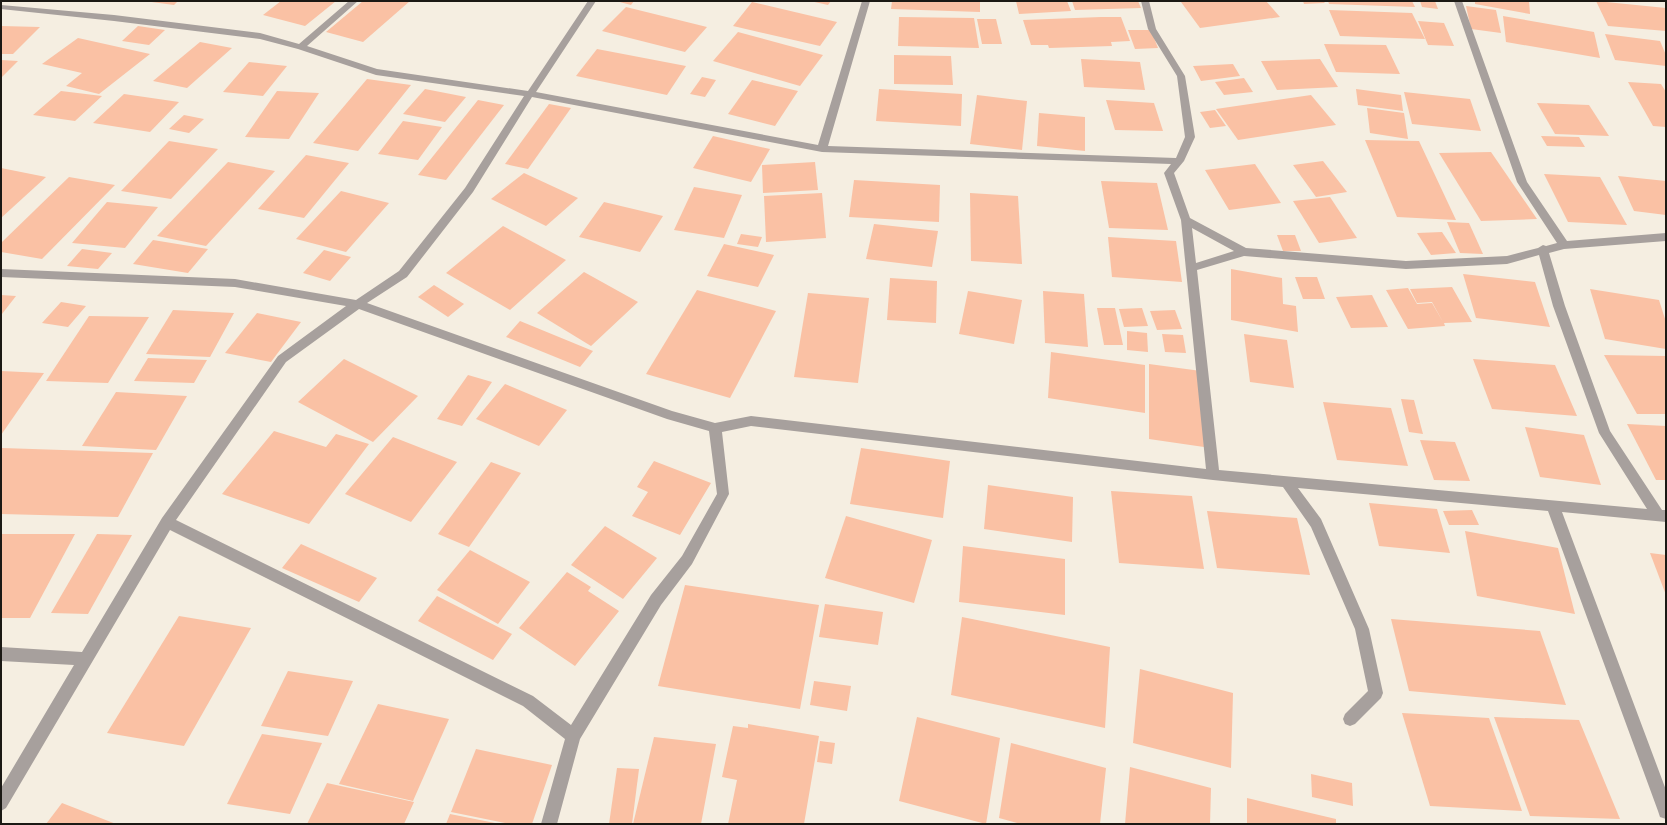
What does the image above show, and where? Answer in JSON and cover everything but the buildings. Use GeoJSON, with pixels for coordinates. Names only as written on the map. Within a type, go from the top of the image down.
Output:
{"type":"FeatureCollection","features":[{"type":"Feature","properties":{"kind":"street"},"geometry":{"type":"LineString","coordinates":[[301,47],[354,1]]}},
{"type":"Feature","properties":{"kind":"street"},"geometry":{"type":"LineString","coordinates":[[1,803],[167,522],[282,359],[358,304],[403,274],[469,190],[530,94],[592,1]]}},
{"type":"Feature","properties":{"kind":"street"},"geometry":{"type":"LineString","coordinates":[[822,148],[866,1]]}},
{"type":"Feature","properties":{"kind":"street"},"geometry":{"type":"LineString","coordinates":[[1145,1],[1152,29],[1181,76],[1190,137],[1179,161],[1168,173],[1186,220],[1213,475]]}},
{"type":"Feature","properties":{"kind":"street"},"geometry":{"type":"LineString","coordinates":[[1458,1],[1522,182],[1564,244]]}},
{"type":"Feature","properties":{"kind":"street"},"geometry":{"type":"LineString","coordinates":[[1,7],[114,18],[260,36],[301,47],[376,72],[530,94],[768,140],[822,148],[1179,161]]}},
{"type":"Feature","properties":{"kind":"street"},"geometry":{"type":"LineString","coordinates":[[1186,220],[1244,252]]}},
{"type":"Feature","properties":{"kind":"street"},"geometry":{"type":"LineString","coordinates":[[1191,268],[1244,252],[1406,265],[1507,260],[1564,244],[1666,237]]}},
{"type":"Feature","properties":{"kind":"street"},"geometry":{"type":"LineString","coordinates":[[1542,249],[1559,306],[1605,433],[1663,516]]}},
{"type":"Feature","properties":{"kind":"street"},"geometry":{"type":"LineString","coordinates":[[1,273],[234,283],[358,304],[671,416],[715,428],[751,421],[1213,475],[1663,516]]}},
{"type":"Feature","properties":{"kind":"street"},"geometry":{"type":"LineString","coordinates":[[549,824],[573,736],[656,600],[687,560],[723,494],[715,428]]}},
{"type":"Feature","properties":{"kind":"street"},"geometry":{"type":"LineString","coordinates":[[1286,481],[1316,523],[1362,629],[1376,693],[1350,719]]}},
{"type":"Feature","properties":{"kind":"street"},"geometry":{"type":"LineString","coordinates":[[1553,506],[1666,811]]}},
{"type":"Feature","properties":{"kind":"street"},"geometry":{"type":"LineString","coordinates":[[167,522],[528,701],[573,736]]}},
{"type":"Feature","properties":{"kind":"street"},"geometry":{"type":"LineString","coordinates":[[1,654],[86,659]]}}]}
